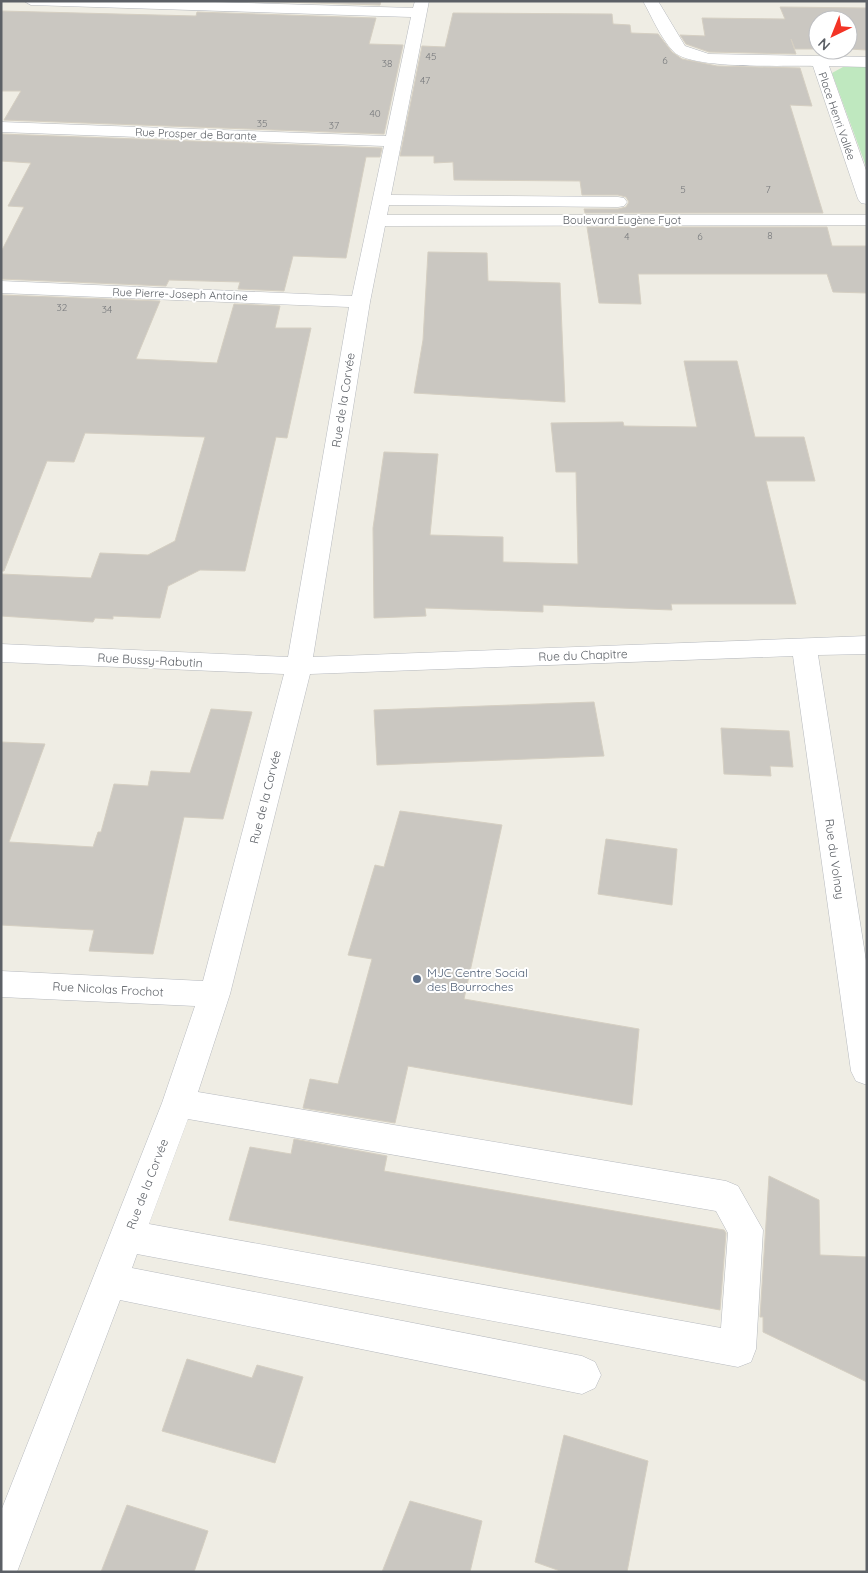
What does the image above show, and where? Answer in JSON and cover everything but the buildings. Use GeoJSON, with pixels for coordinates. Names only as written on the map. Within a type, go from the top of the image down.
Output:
{"type":"FeatureCollection","features":[{"type":"Feature","properties":{"kind":"street"},"geometry":{"type":"LineString","coordinates":[[31,1],[420,7]]}},
{"type":"Feature","properties":{"kind":"street"},"geometry":{"type":"LineString","coordinates":[[650,1],[679,49],[691,55],[709,59],[867,62]]}},
{"type":"Feature","properties":{"kind":"street","name":"Rue de la Corvée"},"geometry":{"type":"LineString","coordinates":[[1,1563],[178,1103],[215,994],[299,666],[360,302],[391,141],[420,7]]}},
{"type":"Feature","properties":{"kind":"street","name":"Place Henri Vallée"},"geometry":{"type":"LineString","coordinates":[[818,61],[867,199]]}},
{"type":"Feature","properties":{"kind":"street","name":"Rue Prosper de Barante"},"geometry":{"type":"LineString","coordinates":[[1,127],[391,141]]}},
{"type":"Feature","properties":{"kind":"street","name":"Boulevard Eugène Fyot"},"geometry":{"type":"LineString","coordinates":[[381,200],[640,202]]}},
{"type":"Feature","properties":{"kind":"street"},"geometry":{"type":"LineString","coordinates":[[769,203],[867,204]]}},
{"type":"Feature","properties":{"kind":"street","name":"Boulevard Eugène Fyot"},"geometry":{"type":"LineString","coordinates":[[376,221],[867,220]]}},
{"type":"Feature","properties":{"kind":"street","name":"Rue Pierre-Joseph Antoine"},"geometry":{"type":"LineString","coordinates":[[1,287],[360,302]]}},
{"type":"Feature","properties":{"kind":"street","name":"Rue du Chapitre"},"geometry":{"type":"LineString","coordinates":[[299,666],[867,645]]}},
{"type":"Feature","properties":{"kind":"street","name":"Rue du Volnay"},"geometry":{"type":"LineString","coordinates":[[804,647],[867,1071]]}},
{"type":"Feature","properties":{"kind":"street","name":"Rue Bussy-Rabutin"},"geometry":{"type":"LineString","coordinates":[[1,653],[299,666]]}},
{"type":"Feature","properties":{"kind":"street","name":"Rue Nicolas Frochot"},"geometry":{"type":"LineString","coordinates":[[1,984],[215,994]]}},
{"type":"Feature","properties":{"kind":"street"},"geometry":{"type":"LineString","coordinates":[[127,1236],[738,1349],[746,1230],[726,1198],[178,1103]]}},
{"type":"Feature","properties":{"kind":"street"},"geometry":{"type":"LineString","coordinates":[[111,1281],[582,1375]]}},
{"type":"Feature","properties":{"kind":"green space"},"geometry":{"type":"Polygon","coordinates":[[[843,67],[867,67],[867,169],[832,73],[843,67]]]}},
{"type":"Feature","properties":{"kind":"place","name":"MJC Centre Social des Bourroches"},"geometry":{"type":"Point","coordinates":[417,979]}}]}
